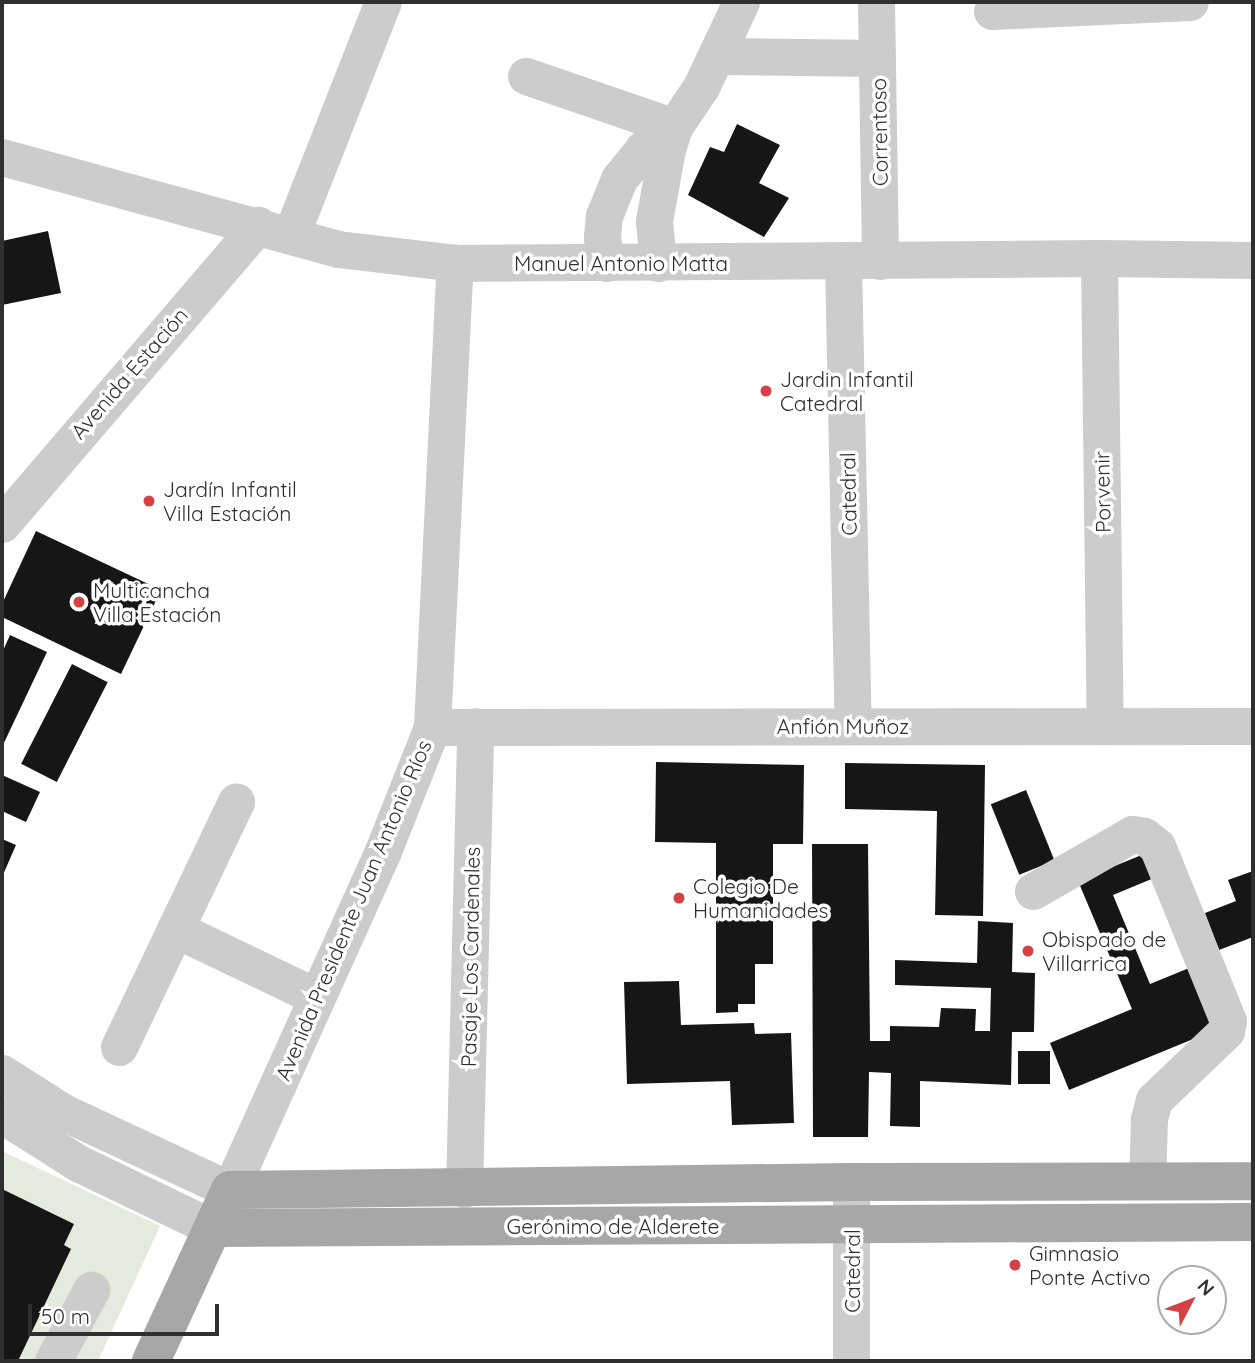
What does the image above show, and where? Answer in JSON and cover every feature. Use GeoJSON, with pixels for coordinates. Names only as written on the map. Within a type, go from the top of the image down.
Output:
{"type":"FeatureCollection","features":[{"type":"Feature","properties":{"kind":"main road","name":"Gerónimo de Alderete"},"geometry":{"type":"LineString","coordinates":[[230,1190],[851,1182],[1253,1181]]}},
{"type":"Feature","properties":{"kind":"main road","name":"Avenida Presidente Juan Antonio Ríos"},"geometry":{"type":"LineString","coordinates":[[150,1361],[230,1190]]}},
{"type":"Feature","properties":{"kind":"main road","name":"Gerónimo de Alderete"},"geometry":{"type":"LineString","coordinates":[[214,1228],[1253,1222]]}},
{"type":"Feature","properties":{"kind":"street","name":"Avenida Estación"},"geometry":{"type":"LineString","coordinates":[[2,524],[275,230],[383,2]]}},
{"type":"Feature","properties":{"kind":"street"},"geometry":{"type":"LineString","coordinates":[[657,262],[654,221],[656,194],[674,127],[701,87],[741,2]]}},
{"type":"Feature","properties":{"kind":"street","name":"Correntoso"},"geometry":{"type":"LineString","coordinates":[[876,2],[880,261]]}},
{"type":"Feature","properties":{"kind":"street"},"geometry":{"type":"LineString","coordinates":[[992,11],[1190,2]]}},
{"type":"Feature","properties":{"kind":"street"},"geometry":{"type":"LineString","coordinates":[[716,56],[877,58]]}},
{"type":"Feature","properties":{"kind":"street"},"geometry":{"type":"LineString","coordinates":[[526,76],[674,127]]}},
{"type":"Feature","properties":{"kind":"street"},"geometry":{"type":"LineString","coordinates":[[606,263],[602,237],[604,216],[619,178],[643,149],[674,127]]}},
{"type":"Feature","properties":{"kind":"street","name":"Manuel Antonio Matta"},"geometry":{"type":"LineString","coordinates":[[2,158],[338,249],[455,263],[1100,258],[1253,260]]}},
{"type":"Feature","properties":{"kind":"street","name":"Porvenir"},"geometry":{"type":"LineString","coordinates":[[1100,258],[1105,726]]}},
{"type":"Feature","properties":{"kind":"street","name":"Catedral"},"geometry":{"type":"LineString","coordinates":[[843,262],[853,726]]}},
{"type":"Feature","properties":{"kind":"street","name":"Avenida Presidente Juan Antonio Ríos"},"geometry":{"type":"LineString","coordinates":[[230,1190],[383,851],[432,727],[455,263]]}},
{"type":"Feature","properties":{"kind":"street","name":"Pasaje Los Cardenales"},"geometry":{"type":"LineString","coordinates":[[464,1188],[475,726]]}},
{"type":"Feature","properties":{"kind":"street","name":"Anfión Muñoz"},"geometry":{"type":"LineString","coordinates":[[432,727],[1253,726]]}},
{"type":"Feature","properties":{"kind":"street"},"geometry":{"type":"LineString","coordinates":[[119,1047],[236,802]]}},
{"type":"Feature","properties":{"kind":"street"},"geometry":{"type":"LineString","coordinates":[[1033,891],[1132,834],[1144,836],[1157,846],[1228,1021],[1226,1031],[1154,1100],[1149,1119],[1147,1181]]}},
{"type":"Feature","properties":{"kind":"street"},"geometry":{"type":"LineString","coordinates":[[175,929],[317,998]]}},
{"type":"Feature","properties":{"kind":"street","name":"Gerónimo de Alderete"},"geometry":{"type":"LineString","coordinates":[[2,1073],[63,1112],[230,1190]]}},
{"type":"Feature","properties":{"kind":"street","name":"Gerónimo de Alderete"},"geometry":{"type":"LineString","coordinates":[[2,1115],[78,1163],[214,1228]]}},
{"type":"Feature","properties":{"kind":"street","name":"Catedral"},"geometry":{"type":"LineString","coordinates":[[851,1182],[851,1361]]}},
{"type":"Feature","properties":{"kind":"street"},"geometry":{"type":"LineString","coordinates":[[53,1361],[91,1290]]}},
{"type":"Feature","properties":{"kind":"shaded area"},"geometry":{"type":"Polygon","coordinates":[[[2,1151],[160,1226],[98,1361],[2,1361],[2,1151]]]}},
{"type":"Feature","properties":{"kind":"building"},"geometry":{"type":"Polygon","coordinates":[[[737,124],[780,145],[759,183],[789,198],[764,237],[688,195],[710,147],[724,152],[737,124]]]}},
{"type":"Feature","properties":{"kind":"building"},"geometry":{"type":"Polygon","coordinates":[[[48,231],[61,293],[2,305],[2,241],[48,231]]]}},
{"type":"Feature","properties":{"kind":"building","name":"Multicancha Villa Estación"},"geometry":{"type":"Polygon","coordinates":[[[36,531],[161,590],[121,674],[2,617],[2,604],[36,531]]]}},
{"type":"Feature","properties":{"kind":"building"},"geometry":{"type":"Polygon","coordinates":[[[10,635],[47,652],[2,747],[2,653],[10,635]]]}},
{"type":"Feature","properties":{"kind":"building"},"geometry":{"type":"Polygon","coordinates":[[[72,664],[108,682],[57,782],[21,764],[72,664]]]}},
{"type":"Feature","properties":{"kind":"building"},"geometry":{"type":"Polygon","coordinates":[[[656,762],[804,765],[803,844],[773,844],[773,964],[755,964],[755,1004],[738,1004],[738,1012],[716,1013],[716,843],[655,842],[656,762]]]}},
{"type":"Feature","properties":{"kind":"building"},"geometry":{"type":"Polygon","coordinates":[[[845,763],[985,765],[983,916],[935,915],[937,811],[845,809],[845,763]]]}},
{"type":"Feature","properties":{"kind":"building"},"geometry":{"type":"Polygon","coordinates":[[[2,775],[40,792],[26,822],[2,811],[2,775]]]}},
{"type":"Feature","properties":{"kind":"building"},"geometry":{"type":"Polygon","coordinates":[[[1026,790],[1054,860],[1019,875],[991,804],[1026,790]]]}},
{"type":"Feature","properties":{"kind":"building"},"geometry":{"type":"Polygon","coordinates":[[[2,839],[16,845],[2,877],[2,839]]]}},
{"type":"Feature","properties":{"kind":"building"},"geometry":{"type":"Polygon","coordinates":[[[812,844],[868,844],[870,1041],[890,1041],[890,1026],[939,1027],[941,1008],[976,1009],[975,1031],[990,1031],[991,988],[895,985],[895,960],[977,963],[978,921],[1013,923],[1012,972],[1035,973],[1034,1032],[1012,1032],[1011,1085],[920,1081],[920,1127],[890,1126],[891,1073],[869,1072],[868,1137],[813,1137],[812,844]]]}},
{"type":"Feature","properties":{"kind":"building"},"geometry":{"type":"Polygon","coordinates":[[[1144,854],[1154,878],[1113,895],[1150,984],[1194,966],[1220,1028],[1069,1090],[1050,1043],[1132,1009],[1078,881],[1144,854]]]}},
{"type":"Feature","properties":{"kind":"building"},"geometry":{"type":"Polygon","coordinates":[[[1253,871],[1253,937],[1219,950],[1205,913],[1236,901],[1228,880],[1253,871]]]}},
{"type":"Feature","properties":{"kind":"building"},"geometry":{"type":"Polygon","coordinates":[[[679,981],[681,1025],[754,1023],[755,1034],[791,1033],[794,1123],[732,1125],[730,1081],[627,1084],[624,982],[679,981]]]}},
{"type":"Feature","properties":{"kind":"building"},"geometry":{"type":"Polygon","coordinates":[[[1018,1051],[1050,1051],[1050,1084],[1018,1084],[1018,1051]]]}},
{"type":"Feature","properties":{"kind":"building"},"geometry":{"type":"Polygon","coordinates":[[[2,1189],[74,1224],[64,1245],[71,1249],[18,1361],[2,1361],[2,1189]]]}},
{"type":"Feature","properties":{"kind":"place","name":"Jardin Infantil Catedral"},"geometry":{"type":"Point","coordinates":[766,391]}},
{"type":"Feature","properties":{"kind":"place","name":"Jardín Infantil Villa Estación"},"geometry":{"type":"Point","coordinates":[149,501]}},
{"type":"Feature","properties":{"kind":"place","name":"Multicancha Villa Estación"},"geometry":{"type":"Point","coordinates":[79,602]}},
{"type":"Feature","properties":{"kind":"place","name":"Colegio De Humanidades"},"geometry":{"type":"Point","coordinates":[679,898]}},
{"type":"Feature","properties":{"kind":"place","name":"Obispado de Villarrica"},"geometry":{"type":"Point","coordinates":[1028,951]}},
{"type":"Feature","properties":{"kind":"place","name":"Gimnasio Ponte Activo"},"geometry":{"type":"Point","coordinates":[1015,1265]}}]}
